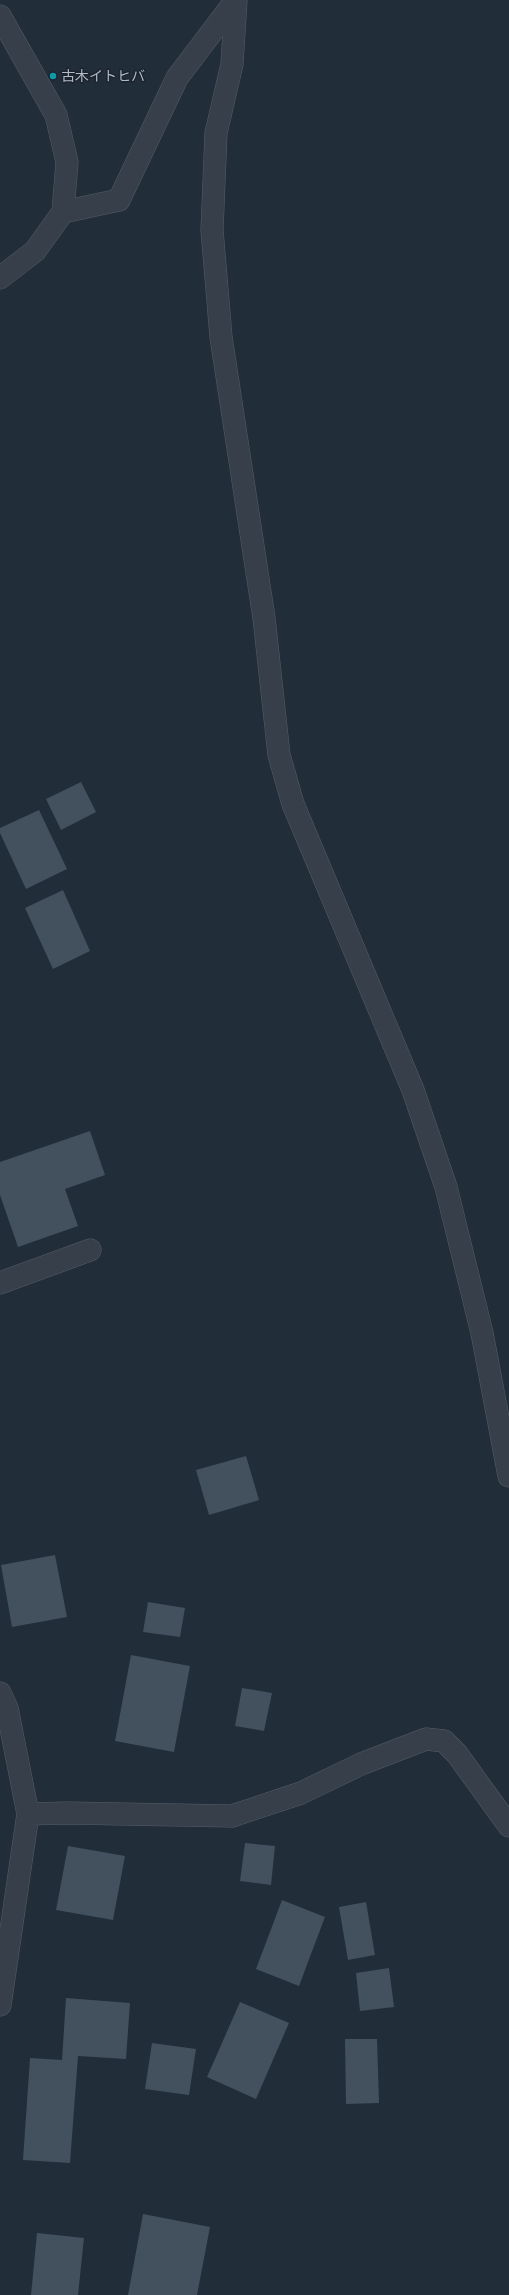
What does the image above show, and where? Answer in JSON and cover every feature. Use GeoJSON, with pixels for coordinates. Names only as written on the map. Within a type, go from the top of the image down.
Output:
{"type":"FeatureCollection","features":[{"type":"Feature","properties":{"kind":"street"},"geometry":{"type":"LineString","coordinates":[[63,212],[119,200],[177,78],[236,0]]}},
{"type":"Feature","properties":{"kind":"street"},"geometry":{"type":"LineString","coordinates":[[236,0],[232,64],[216,133],[212,230],[222,337],[264,618],[279,755],[294,804],[413,1090],[446,1187],[482,1333],[509,1476]]}},
{"type":"Feature","properties":{"kind":"street"},"geometry":{"type":"LineString","coordinates":[[0,16],[56,115],[67,162],[63,212],[35,251],[0,278]]}},
{"type":"Feature","properties":{"kind":"street"},"geometry":{"type":"LineString","coordinates":[[0,1283],[90,1250]]}},
{"type":"Feature","properties":{"kind":"street"},"geometry":{"type":"LineString","coordinates":[[0,1693],[7,1708],[28,1814],[0,2005]]}},
{"type":"Feature","properties":{"kind":"street"},"geometry":{"type":"LineString","coordinates":[[28,1814],[67,1812],[232,1816],[301,1793],[361,1764],[426,1739],[444,1741],[457,1754],[509,1826]]}},
{"type":"Feature","properties":{"kind":"building"},"geometry":{"type":"Polygon","coordinates":[[[81,782],[96,812],[61,830],[46,799],[81,782]]]}},
{"type":"Feature","properties":{"kind":"building"},"geometry":{"type":"Polygon","coordinates":[[[39,810],[67,869],[26,889],[0,833],[0,828],[39,810]]]}},
{"type":"Feature","properties":{"kind":"building"},"geometry":{"type":"Polygon","coordinates":[[[63,890],[90,951],[53,969],[25,908],[63,890]]]}},
{"type":"Feature","properties":{"kind":"building"},"geometry":{"type":"Polygon","coordinates":[[[90,1131],[105,1175],[65,1189],[78,1226],[18,1247],[0,1195],[0,1162],[90,1131]]]}},
{"type":"Feature","properties":{"kind":"building"},"geometry":{"type":"Polygon","coordinates":[[[246,1456],[259,1500],[209,1515],[196,1470],[246,1456]]]}},
{"type":"Feature","properties":{"kind":"building"},"geometry":{"type":"Polygon","coordinates":[[[55,1555],[67,1617],[12,1627],[1,1565],[55,1555]]]}},
{"type":"Feature","properties":{"kind":"building"},"geometry":{"type":"Polygon","coordinates":[[[148,1602],[185,1608],[180,1637],[143,1632],[148,1602]]]}},
{"type":"Feature","properties":{"kind":"building"},"geometry":{"type":"Polygon","coordinates":[[[131,1655],[190,1666],[174,1752],[115,1741],[131,1655]]]}},
{"type":"Feature","properties":{"kind":"building"},"geometry":{"type":"Polygon","coordinates":[[[242,1688],[272,1693],[264,1731],[235,1726],[242,1688]]]}},
{"type":"Feature","properties":{"kind":"building"},"geometry":{"type":"Polygon","coordinates":[[[245,1843],[275,1846],[271,1885],[240,1881],[245,1843]]]}},
{"type":"Feature","properties":{"kind":"building"},"geometry":{"type":"Polygon","coordinates":[[[68,1846],[125,1856],[113,1920],[56,1910],[68,1846]]]}},
{"type":"Feature","properties":{"kind":"building"},"geometry":{"type":"Polygon","coordinates":[[[282,1900],[325,1917],[299,1986],[256,1969],[282,1900]]]}},
{"type":"Feature","properties":{"kind":"building"},"geometry":{"type":"Polygon","coordinates":[[[366,1902],[375,1955],[348,1960],[339,1907],[366,1902]]]}},
{"type":"Feature","properties":{"kind":"building"},"geometry":{"type":"Polygon","coordinates":[[[389,1968],[394,2007],[360,2011],[356,1973],[389,1968]]]}},
{"type":"Feature","properties":{"kind":"building"},"geometry":{"type":"Polygon","coordinates":[[[66,1998],[130,2003],[126,2059],[78,2056],[70,2163],[23,2160],[30,2058],[62,2060],[66,1998]]]}},
{"type":"Feature","properties":{"kind":"building"},"geometry":{"type":"Polygon","coordinates":[[[240,2002],[289,2023],[256,2099],[207,2077],[240,2002]]]}},
{"type":"Feature","properties":{"kind":"building"},"geometry":{"type":"Polygon","coordinates":[[[345,2039],[377,2039],[379,2103],[346,2104],[345,2039]]]}},
{"type":"Feature","properties":{"kind":"building"},"geometry":{"type":"Polygon","coordinates":[[[152,2043],[196,2049],[189,2095],[145,2089],[152,2043]]]}},
{"type":"Feature","properties":{"kind":"building"},"geometry":{"type":"Polygon","coordinates":[[[143,2214],[210,2227],[197,2295],[128,2295],[143,2214]]]}},
{"type":"Feature","properties":{"kind":"building"},"geometry":{"type":"Polygon","coordinates":[[[37,2233],[84,2238],[78,2295],[31,2295],[37,2233]]]}},
{"type":"Feature","properties":{"kind":"place","name":"古木イトヒバ"},"geometry":{"type":"Point","coordinates":[53,76]}}]}
